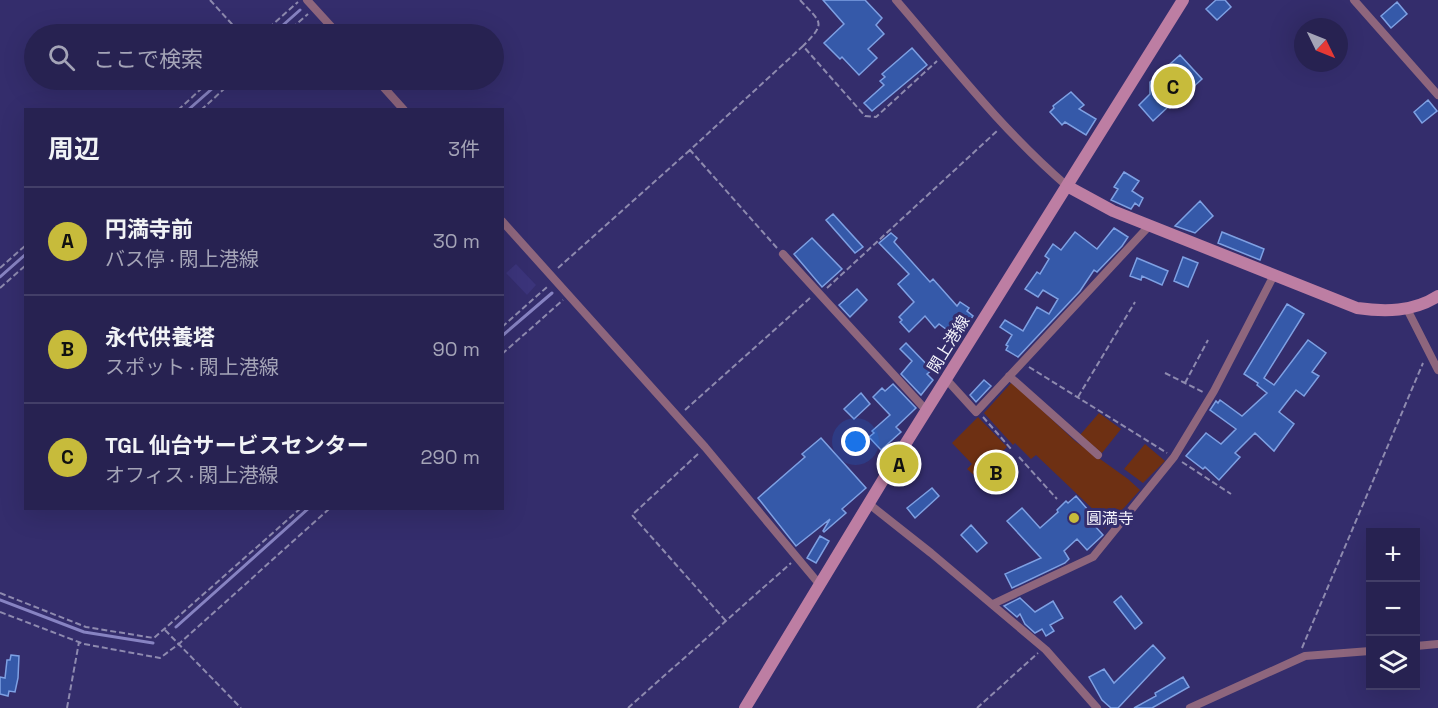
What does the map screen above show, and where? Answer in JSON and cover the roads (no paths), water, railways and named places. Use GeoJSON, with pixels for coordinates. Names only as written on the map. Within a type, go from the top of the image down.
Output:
{"type":"FeatureCollection","features":[{"type":"Feature","properties":{"kind":"main road","name":"閖上港線"},"geometry":{"type":"LineString","coordinates":[[745,708],[926,410],[1183,0]]}},
{"type":"Feature","properties":{"kind":"main road"},"geometry":{"type":"LineString","coordinates":[[1067,186],[1113,211],[1357,308],[1381,311],[1407,309],[1438,296]]}},
{"type":"Feature","properties":{"kind":"street"},"geometry":{"type":"LineString","coordinates":[[307,0],[329,24]]}},
{"type":"Feature","properties":{"kind":"street"},"geometry":{"type":"LineString","coordinates":[[896,0],[1003,125],[1042,165],[1067,186]]}},
{"type":"Feature","properties":{"kind":"street"},"geometry":{"type":"LineString","coordinates":[[1354,0],[1438,95]]}},
{"type":"Feature","properties":{"kind":"street"},"geometry":{"type":"LineString","coordinates":[[387,90],[402,108]]}},
{"type":"Feature","properties":{"kind":"street"},"geometry":{"type":"LineString","coordinates":[[504,223],[705,447],[820,585]]}},
{"type":"Feature","properties":{"kind":"street"},"geometry":{"type":"LineString","coordinates":[[946,379],[976,412],[1150,225]]}},
{"type":"Feature","properties":{"kind":"street"},"geometry":{"type":"LineString","coordinates":[[783,254],[926,410]]}},
{"type":"Feature","properties":{"kind":"street"},"geometry":{"type":"LineString","coordinates":[[993,604],[1093,557],[1174,457],[1211,396],[1274,275]]}},
{"type":"Feature","properties":{"kind":"street"},"geometry":{"type":"LineString","coordinates":[[1407,309],[1438,370]]}},
{"type":"Feature","properties":{"kind":"street"},"geometry":{"type":"LineString","coordinates":[[1009,376],[1098,455]]}},
{"type":"Feature","properties":{"kind":"street"},"geometry":{"type":"LineString","coordinates":[[869,504],[1046,650],[1097,708]]}},
{"type":"Feature","properties":{"kind":"street"},"geometry":{"type":"LineString","coordinates":[[1420,646],[1438,644]]}},
{"type":"Feature","properties":{"kind":"street"},"geometry":{"type":"LineString","coordinates":[[1190,708],[1305,656],[1366,651]]}},
{"type":"Feature","properties":{"kind":"waterway"},"geometry":{"type":"LineString","coordinates":[[284,24],[300,10]]}},
{"type":"Feature","properties":{"kind":"waterway"},"geometry":{"type":"LineString","coordinates":[[190,108],[211,90]]}},
{"type":"Feature","properties":{"kind":"waterway"},"geometry":{"type":"LineString","coordinates":[[0,277],[24,256]]}},
{"type":"Feature","properties":{"kind":"waterway"},"geometry":{"type":"LineString","coordinates":[[504,334],[552,293]]}},
{"type":"Feature","properties":{"kind":"waterway"},"geometry":{"type":"LineString","coordinates":[[176,627],[307,510]]}},
{"type":"Feature","properties":{"kind":"waterway"},"geometry":{"type":"LineString","coordinates":[[0,600],[84,632],[153,643]]}},
{"type":"Feature","properties":{"kind":"place","name":"TGL 仙台サービスセンター"},"geometry":{"type":"Point","coordinates":[1173,86]}},
{"type":"Feature","properties":{"kind":"place","name":"円満寺前"},"geometry":{"type":"Point","coordinates":[899,464]}},
{"type":"Feature","properties":{"kind":"place","name":"永代供養塔"},"geometry":{"type":"Point","coordinates":[996,472]}},
{"type":"Feature","properties":{"kind":"place","name":"圓満寺"},"geometry":{"type":"Point","coordinates":[1074,518]}}]}
